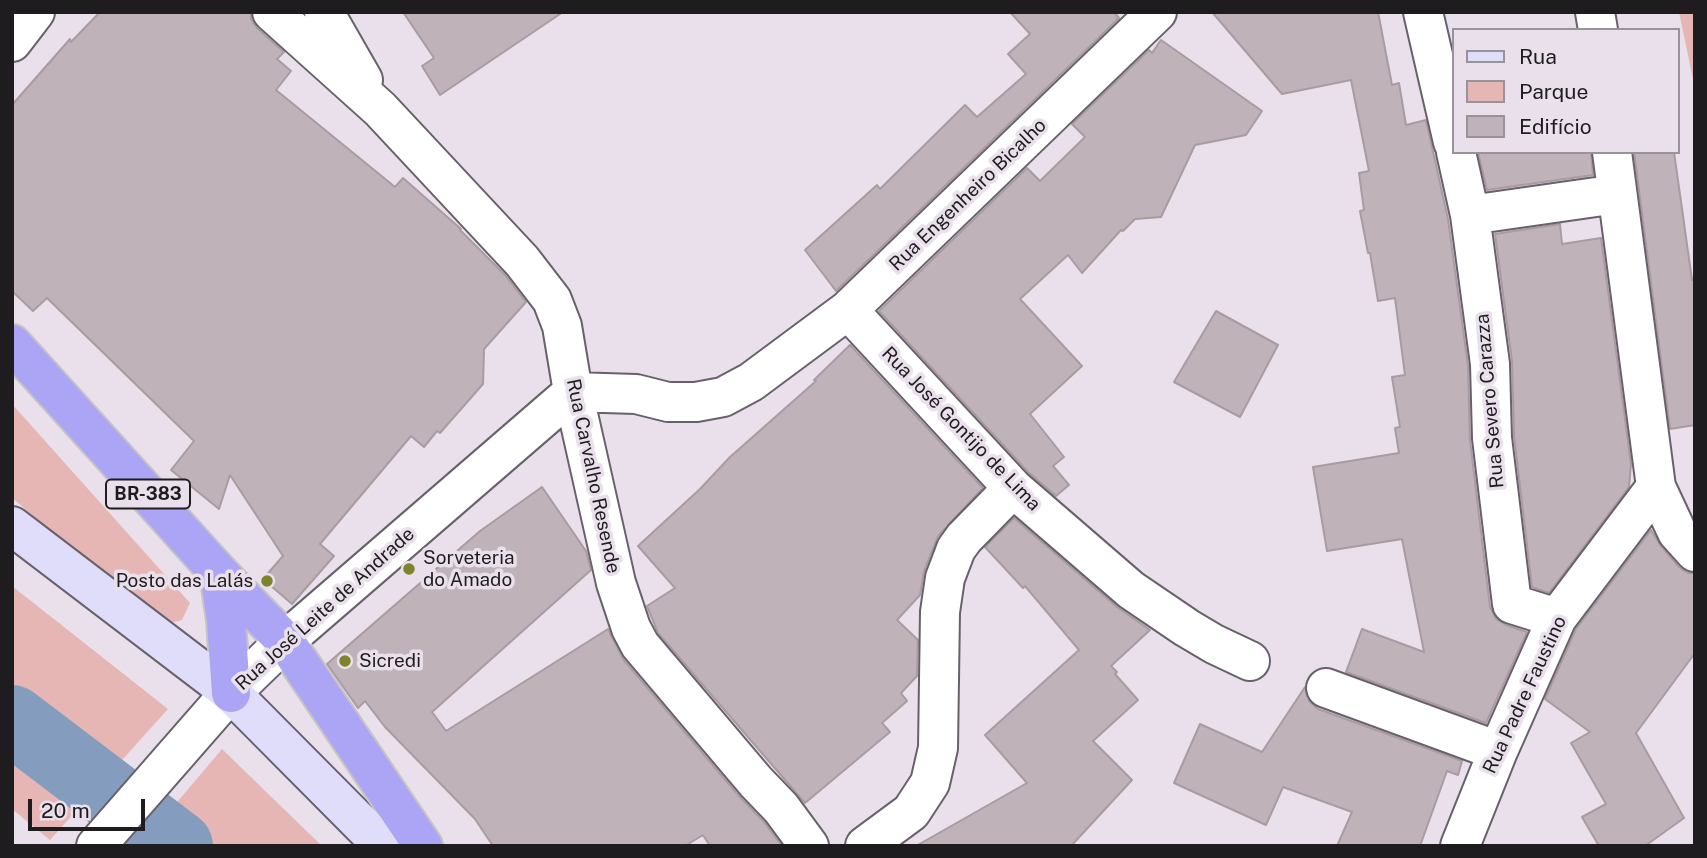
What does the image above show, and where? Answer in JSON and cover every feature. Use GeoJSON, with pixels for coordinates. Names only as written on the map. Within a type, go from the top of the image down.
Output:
{"type":"FeatureCollection","features":[{"type":"Feature","properties":{"kind":"highway","name":"BR-383"},"geometry":{"type":"LineString","coordinates":[[12,344],[219,573],[285,641],[423,846]]}},
{"type":"Feature","properties":{"kind":"highway"},"geometry":{"type":"LineString","coordinates":[[219,573],[226,620],[226,698]]}},
{"type":"Feature","properties":{"kind":"main road"},"geometry":{"type":"LineString","coordinates":[[12,526],[226,698],[383,846]]}},
{"type":"Feature","properties":{"kind":"street"},"geometry":{"type":"LineString","coordinates":[[12,42],[35,12]]}},
{"type":"Feature","properties":{"kind":"street"},"geometry":{"type":"LineString","coordinates":[[272,12],[380,109]]}},
{"type":"Feature","properties":{"kind":"street"},"geometry":{"type":"LineString","coordinates":[[324,12],[380,109]]}},
{"type":"Feature","properties":{"kind":"street","name":"Rua Engenheiro Bicalho"},"geometry":{"type":"LineString","coordinates":[[573,392],[636,394],[679,403],[710,400],[734,393],[770,370],[848,310],[1157,12]]}},
{"type":"Feature","properties":{"kind":"street"},"geometry":{"type":"LineString","coordinates":[[1423,12],[1452,138]]}},
{"type":"Feature","properties":{"kind":"street","name":"Rua Carvalho Resende"},"geometry":{"type":"LineString","coordinates":[[380,109],[522,261],[547,292],[562,326],[573,392],[616,583],[631,628],[640,645],[781,808],[808,846]]}},
{"type":"Feature","properties":{"kind":"street","name":"Rua Severo Carazza"},"geometry":{"type":"LineString","coordinates":[[1456,154],[1470,215],[1490,364],[1494,451],[1512,604],[1557,618]]}},
{"type":"Feature","properties":{"kind":"street"},"geometry":{"type":"LineString","coordinates":[[1612,154],[1656,487],[1677,532],[1695,552]]}},
{"type":"Feature","properties":{"kind":"street"},"geometry":{"type":"LineString","coordinates":[[1470,215],[1616,194]]}},
{"type":"Feature","properties":{"kind":"street","name":"Rua José Gontijo de Lima"},"geometry":{"type":"LineString","coordinates":[[848,310],[1013,488],[1131,590],[1214,644],[1250,661]]}},
{"type":"Feature","properties":{"kind":"street","name":"Rua José Leite de Andrade"},"geometry":{"type":"LineString","coordinates":[[100,841],[226,698],[285,641],[573,392]]}},
{"type":"Feature","properties":{"kind":"street","name":"Rua Padre Faustino"},"geometry":{"type":"LineString","coordinates":[[1460,846],[1498,751],[1557,618],[1656,487]]}},
{"type":"Feature","properties":{"kind":"street"},"geometry":{"type":"LineString","coordinates":[[865,846],[911,812],[930,783],[938,748],[940,612],[945,578],[956,549],[964,538],[1013,488]]}},
{"type":"Feature","properties":{"kind":"street"},"geometry":{"type":"LineString","coordinates":[[1326,688],[1498,751]]}},
{"type":"Feature","properties":{"kind":"green space"},"geometry":{"type":"Polygon","coordinates":[[[1679,12],[1695,12],[1695,89],[1679,12]]]}},
{"type":"Feature","properties":{"kind":"green space"},"geometry":{"type":"Polygon","coordinates":[[[12,404],[190,603],[182,620],[163,625],[12,498],[12,404]]]}},
{"type":"Feature","properties":{"kind":"green space"},"geometry":{"type":"Polygon","coordinates":[[[12,586],[168,709],[50,840],[12,809],[12,586]]]}},
{"type":"Feature","properties":{"kind":"green space"},"geometry":{"type":"Polygon","coordinates":[[[222,749],[322,846],[140,846],[222,749]]]}},
{"type":"Feature","properties":{"kind":"building"},"geometry":{"type":"Polygon","coordinates":[[[100,12],[251,12],[251,19],[257,28],[284,52],[277,59],[291,71],[276,90],[395,187],[403,178],[461,229],[505,275],[526,302],[484,349],[483,384],[440,433],[437,431],[424,447],[411,436],[320,544],[334,556],[292,604],[263,579],[283,556],[230,475],[219,509],[171,470],[194,441],[47,298],[33,311],[12,291],[12,105],[70,39],[71,42],[100,12]]]}},
{"type":"Feature","properties":{"kind":"building"},"geometry":{"type":"Polygon","coordinates":[[[403,12],[563,12],[440,95],[422,66],[434,58],[403,12]]]}},
{"type":"Feature","properties":{"kind":"building"},"geometry":{"type":"Polygon","coordinates":[[[1010,12],[1114,12],[1119,18],[836,291],[805,250],[877,185],[880,189],[965,105],[977,117],[1026,74],[1008,54],[1030,34],[1010,12]]]}},
{"type":"Feature","properties":{"kind":"building"},"geometry":{"type":"Polygon","coordinates":[[[1212,12],[1378,12],[1392,85],[1399,83],[1406,125],[1426,120],[1448,219],[1468,366],[1470,440],[1490,607],[1496,619],[1527,632],[1486,723],[1346,672],[1362,629],[1424,652],[1402,539],[1327,551],[1313,467],[1399,453],[1395,428],[1400,427],[1392,377],[1405,375],[1395,298],[1378,301],[1360,211],[1364,210],[1359,173],[1369,171],[1351,80],[1282,94],[1212,12]]]}},
{"type":"Feature","properties":{"kind":"building"},"geometry":{"type":"Polygon","coordinates":[[[1161,40],[1262,111],[1246,135],[1195,145],[1161,217],[1135,219],[1121,230],[1082,273],[1068,255],[1020,299],[1082,366],[1030,414],[1064,457],[1053,466],[1069,485],[1056,496],[1028,472],[879,311],[1027,168],[1040,181],[1085,137],[1072,124],[1149,50],[1152,53],[1161,40]]]}},
{"type":"Feature","properties":{"kind":"building"},"geometry":{"type":"Polygon","coordinates":[[[1478,154],[1591,154],[1593,175],[1487,190],[1478,154]]]}},
{"type":"Feature","properties":{"kind":"building"},"geometry":{"type":"Polygon","coordinates":[[[1634,154],[1674,154],[1692,280],[1695,280],[1695,425],[1670,429],[1634,154]]]}},
{"type":"Feature","properties":{"kind":"building"},"geometry":{"type":"Polygon","coordinates":[[[1560,224],[1562,244],[1601,238],[1631,464],[1629,487],[1549,593],[1532,587],[1514,436],[1512,361],[1495,234],[1560,224]]]}},
{"type":"Feature","properties":{"kind":"building"},"geometry":{"type":"Polygon","coordinates":[[[1216,311],[1278,345],[1240,417],[1174,382],[1216,311]]]}},
{"type":"Feature","properties":{"kind":"building"},"geometry":{"type":"Polygon","coordinates":[[[850,345],[983,488],[938,536],[924,571],[920,595],[897,620],[918,640],[917,676],[901,693],[907,701],[882,723],[890,732],[805,803],[658,633],[647,606],[675,588],[638,546],[700,489],[730,457],[816,381],[814,380],[850,345]]]}},
{"type":"Feature","properties":{"kind":"building"},"geometry":{"type":"Polygon","coordinates":[[[542,487],[586,551],[591,570],[432,712],[446,731],[608,629],[623,659],[782,846],[710,846],[703,835],[685,846],[493,846],[475,819],[385,727],[365,701],[358,708],[327,664],[480,531],[542,487]]]}},
{"type":"Feature","properties":{"kind":"building"},"geometry":{"type":"Polygon","coordinates":[[[1014,518],[1117,607],[1150,630],[1111,666],[1138,700],[1093,741],[1132,780],[1071,846],[916,846],[1027,783],[985,735],[1079,650],[1025,586],[1023,588],[985,547],[1014,518]]]}},
{"type":"Feature","properties":{"kind":"building"},"geometry":{"type":"Polygon","coordinates":[[[1651,530],[1679,567],[1688,573],[1695,573],[1695,653],[1636,733],[1684,818],[1645,846],[1599,846],[1582,817],[1606,804],[1571,743],[1590,732],[1545,699],[1576,629],[1651,530]]]}},
{"type":"Feature","properties":{"kind":"building"},"geometry":{"type":"Polygon","coordinates":[[[1305,687],[1309,701],[1318,709],[1462,761],[1458,775],[1447,771],[1420,846],[1337,846],[1352,812],[1283,787],[1266,825],[1174,783],[1200,724],[1262,752],[1305,687]]]}},
{"type":"Feature","properties":{"kind":"waterway"},"geometry":{"type":"LineString","coordinates":[[12,720],[178,846]]}},
{"type":"Feature","properties":{"kind":"place","name":"Sorveteria do Amado"},"geometry":{"type":"Point","coordinates":[409,569]}},
{"type":"Feature","properties":{"kind":"place","name":"Posto das Lalás"},"geometry":{"type":"Point","coordinates":[267,581]}},
{"type":"Feature","properties":{"kind":"place","name":"Sicredi"},"geometry":{"type":"Point","coordinates":[345,661]}}]}
